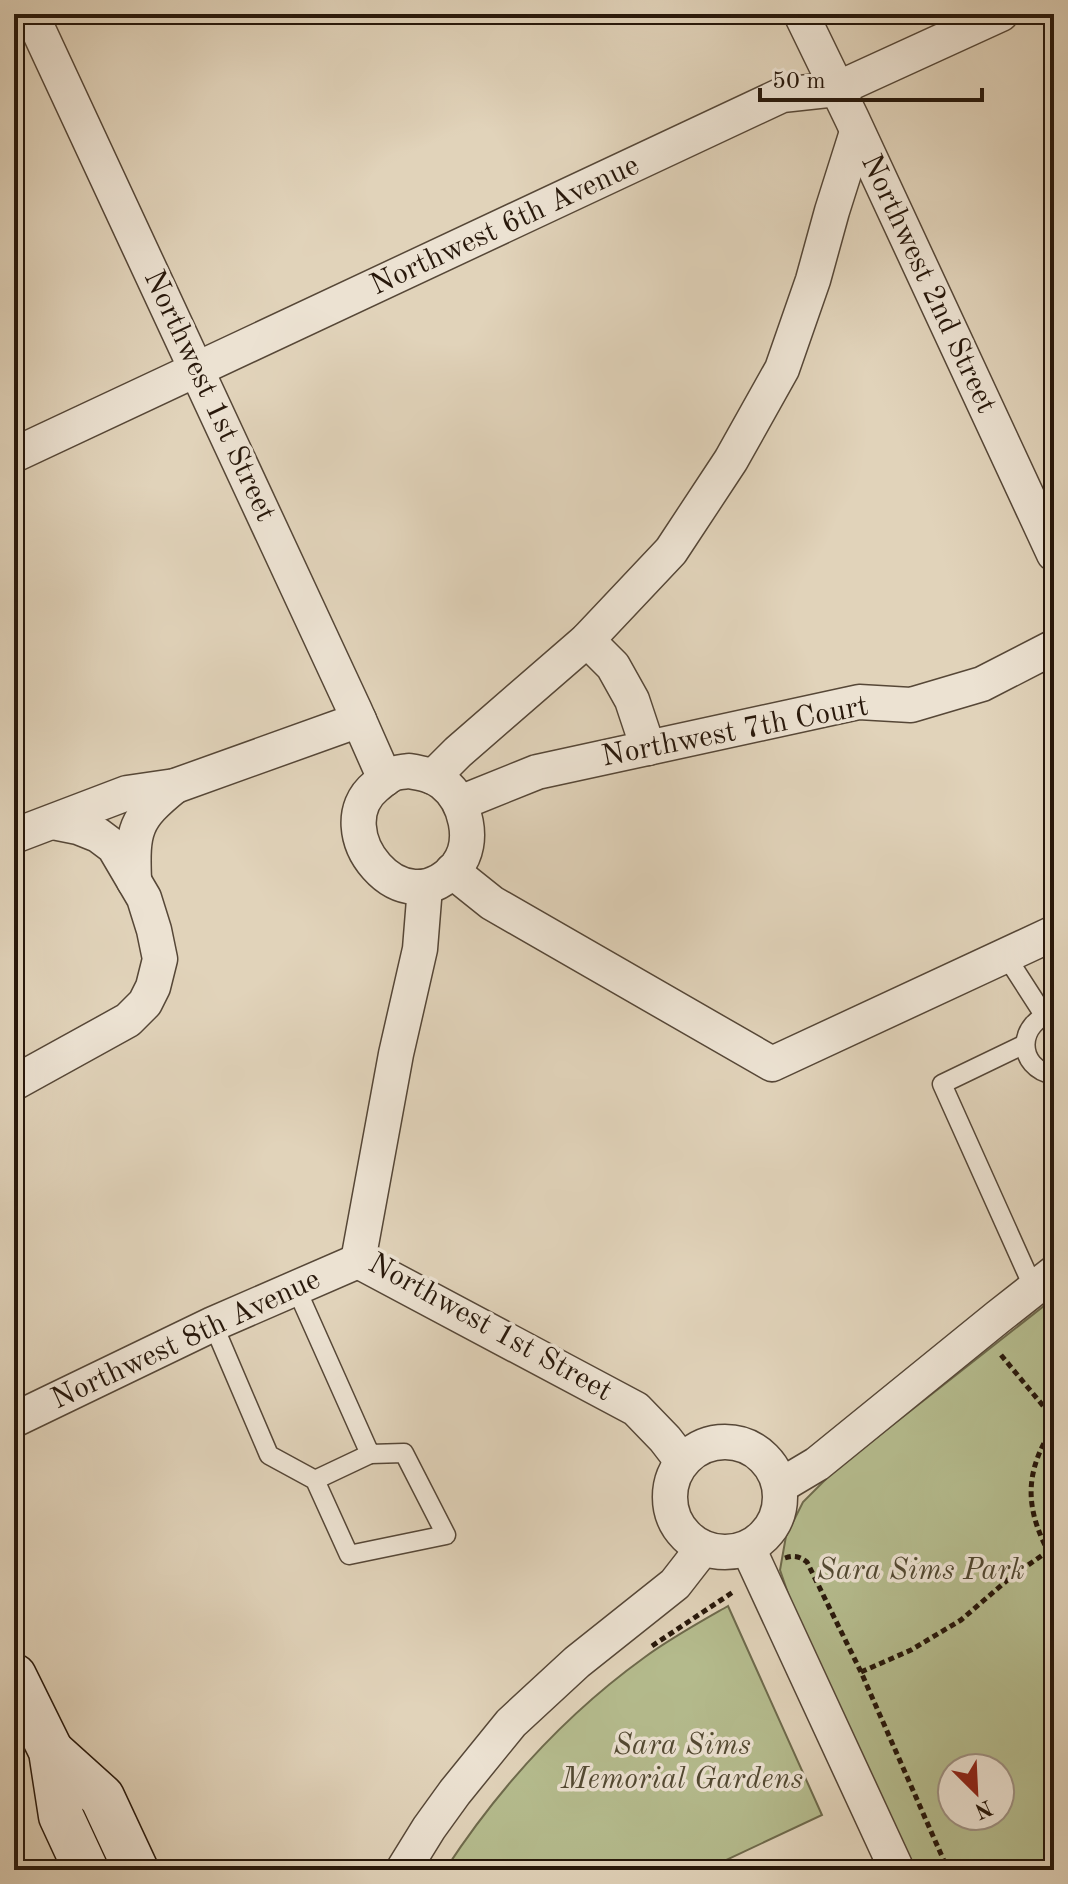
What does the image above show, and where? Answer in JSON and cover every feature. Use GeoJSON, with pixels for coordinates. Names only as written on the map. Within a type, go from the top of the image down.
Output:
{"type":"FeatureCollection","features":[{"type":"Feature","properties":{"kind":"street","name":"Northwest 1st Street"},"geometry":{"type":"LineString","coordinates":[[31,14],[385,779]]}},
{"type":"Feature","properties":{"kind":"street"},"geometry":{"type":"LineString","coordinates":[[776,14],[804,22]]}},
{"type":"Feature","properties":{"kind":"street","name":"Northwest 6th Avenue"},"geometry":{"type":"LineString","coordinates":[[14,455],[782,95],[837,89],[1001,14]]}},
{"type":"Feature","properties":{"kind":"street","name":"Northwest 2nd Street"},"geometry":{"type":"LineString","coordinates":[[804,22],[1054,554]]}},
{"type":"Feature","properties":{"kind":"street"},"geometry":{"type":"LineString","coordinates":[[433,777],[587,640],[671,551],[731,460],[782,369],[813,280],[857,132]]}},
{"type":"Feature","properties":{"kind":"street"},"geometry":{"type":"LineString","coordinates":[[587,640],[613,666],[632,700],[648,748]]}},
{"type":"Feature","properties":{"kind":"street","name":"Northwest 7th Court"},"geometry":{"type":"LineString","coordinates":[[460,803],[537,772],[859,702],[911,705],[982,684],[1054,647]]}},
{"type":"Feature","properties":{"kind":"street"},"geometry":{"type":"LineString","coordinates":[[14,836],[127,793],[175,786],[359,720]]}},
{"type":"Feature","properties":{"kind":"street"},"geometry":{"type":"LineString","coordinates":[[409,771],[433,777],[444,784],[460,803],[467,823],[467,837],[460,862],[438,879],[405,885],[378,871],[369,858],[361,841],[359,818],[363,802],[370,791],[389,775],[409,771]]}},
{"type":"Feature","properties":{"kind":"street"},"geometry":{"type":"LineString","coordinates":[[134,881],[136,828],[149,809],[175,786]]}},
{"type":"Feature","properties":{"kind":"street"},"geometry":{"type":"LineString","coordinates":[[14,1083],[128,1020],[145,1003],[153,987],[160,959],[144,898],[114,847],[98,835],[53,822]]}},
{"type":"Feature","properties":{"kind":"street","name":"Northwest 1st Street"},"geometry":{"type":"LineString","coordinates":[[438,879],[396,1054],[358,1261],[636,1409],[682,1461]]}},
{"type":"Feature","properties":{"kind":"street"},"geometry":{"type":"LineString","coordinates":[[438,879],[492,903],[772,1064],[1054,933]]}},
{"type":"Feature","properties":{"kind":"street","name":"Northwest 8th Avenue"},"geometry":{"type":"LineString","coordinates":[[14,1420],[213,1324],[358,1261]]}},
{"type":"Feature","properties":{"kind":"street"},"geometry":{"type":"LineString","coordinates":[[780,1486],[817,1464],[1044,1281]]}},
{"type":"Feature","properties":{"kind":"street"},"geometry":{"type":"LineString","coordinates":[[715,1442],[733,1442],[751,1448],[765,1458],[780,1486],[780,1505],[775,1522],[764,1537],[748,1548],[734,1552],[703,1548],[689,1539],[677,1526],[671,1510],[669,1493],[682,1461],[697,1449],[715,1442]]}},
{"type":"Feature","properties":{"kind":"street"},"geometry":{"type":"LineString","coordinates":[[403,1870],[455,1792],[511,1723],[577,1662],[675,1584],[703,1548]]}},
{"type":"Feature","properties":{"kind":"street"},"geometry":{"type":"LineString","coordinates":[[748,1548],[897,1870]]}},
{"type":"Feature","properties":{"kind":"street"},"geometry":{"type":"LineString","coordinates":[[14,1676],[51,1751],[61,1816],[86,1870]]}},
{"type":"Feature","properties":{"kind":"street"},"geometry":{"type":"LineString","coordinates":[[51,1751],[102,1797],[136,1870]]}},
{"type":"Feature","properties":{"kind":"lane"},"geometry":{"type":"LineString","coordinates":[[1006,956],[1049,1014],[1030,1027],[1025,1044],[1027,1056],[1034,1066],[1054,1075]]}},
{"type":"Feature","properties":{"kind":"lane"},"geometry":{"type":"LineString","coordinates":[[1025,1044],[942,1084],[1044,1281]]}},
{"type":"Feature","properties":{"kind":"lane"},"geometry":{"type":"LineString","coordinates":[[296,1288],[370,1454]]}},
{"type":"Feature","properties":{"kind":"lane"},"geometry":{"type":"LineString","coordinates":[[213,1324],[269,1455],[315,1480],[349,1555],[446,1535],[404,1453],[370,1454],[315,1480]]}},
{"type":"Feature","properties":{"kind":"path"},"geometry":{"type":"LineString","coordinates":[[995,1349],[1054,1419]]}},
{"type":"Feature","properties":{"kind":"path"},"geometry":{"type":"LineString","coordinates":[[1054,1426],[1040,1452],[1031,1491],[1032,1513],[1054,1562]]}},
{"type":"Feature","properties":{"kind":"path"},"geometry":{"type":"LineString","coordinates":[[861,1672],[911,1650],[961,1620],[1011,1577],[1054,1547]]}},
{"type":"Feature","properties":{"kind":"green space","name":"Sara Sims Park"},"geometry":{"type":"Polygon","coordinates":[[[1054,1298],[1054,1870],[914,1870],[792,1605],[780,1570],[786,1536],[803,1502],[834,1471],[1054,1298]]]}},
{"type":"Feature","properties":{"kind":"green space","name":"Sara Sims Memorial Gardens"},"geometry":{"type":"Polygon","coordinates":[[[728,1606],[822,1815],[705,1870],[445,1870],[511,1782],[561,1728],[616,1679],[655,1650],[728,1606]]]}}]}
